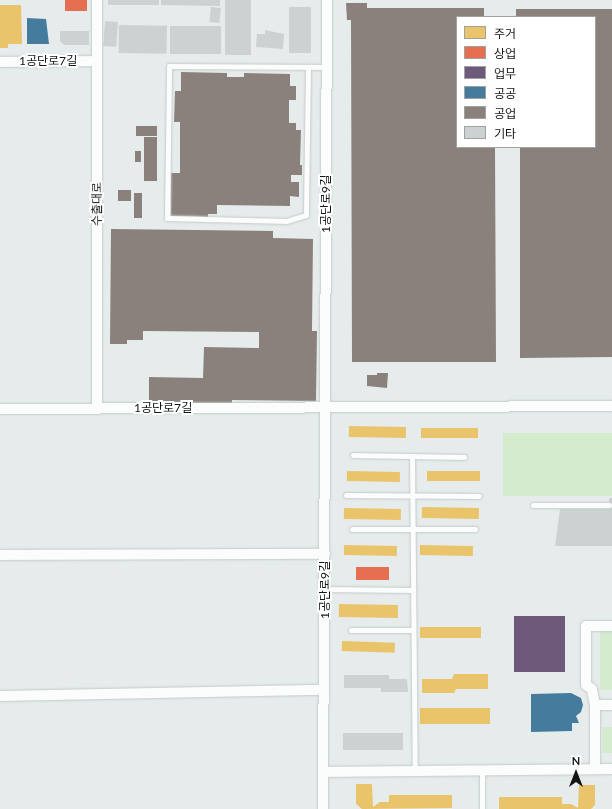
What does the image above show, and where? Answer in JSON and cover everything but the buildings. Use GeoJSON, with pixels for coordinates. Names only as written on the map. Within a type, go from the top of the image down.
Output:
{"type":"FeatureCollection","features":[{"type":"Feature","properties":{"kind":"street","name":"수출대로"},"geometry":{"type":"LineString","coordinates":[[97,0],[97,409]]}},
{"type":"Feature","properties":{"kind":"street","name":"1공단로9길"},"geometry":{"type":"LineString","coordinates":[[324,809],[327,0]]}},
{"type":"Feature","properties":{"kind":"street","name":"1공단로7길"},"geometry":{"type":"LineString","coordinates":[[0,62],[96,61]]}},
{"type":"Feature","properties":{"kind":"street"},"geometry":{"type":"LineString","coordinates":[[325,408],[612,406]]}},
{"type":"Feature","properties":{"kind":"street","name":"1공단로7길"},"geometry":{"type":"LineString","coordinates":[[0,409],[325,408]]}},
{"type":"Feature","properties":{"kind":"street"},"geometry":{"type":"LineString","coordinates":[[0,555],[325,554]]}},
{"type":"Feature","properties":{"kind":"street"},"geometry":{"type":"LineString","coordinates":[[595,769],[595,705],[592,690],[586,685],[586,626],[612,626]]}},
{"type":"Feature","properties":{"kind":"street"},"geometry":{"type":"LineString","coordinates":[[0,696],[324,690]]}},
{"type":"Feature","properties":{"kind":"street"},"geometry":{"type":"LineString","coordinates":[[595,705],[612,705]]}},
{"type":"Feature","properties":{"kind":"street"},"geometry":{"type":"LineString","coordinates":[[324,772],[612,769]]}},
{"type":"Feature","properties":{"kind":"lane"},"geometry":{"type":"LineString","coordinates":[[308,67],[306,215],[286,221],[167,218],[169,66],[327,67]]}},
{"type":"Feature","properties":{"kind":"lane"},"geometry":{"type":"LineString","coordinates":[[353,455],[464,457]]}},
{"type":"Feature","properties":{"kind":"lane"},"geometry":{"type":"LineString","coordinates":[[412,456],[414,771]]}},
{"type":"Feature","properties":{"kind":"lane"},"geometry":{"type":"LineString","coordinates":[[346,495],[479,496]]}},
{"type":"Feature","properties":{"kind":"lane"},"geometry":{"type":"LineString","coordinates":[[533,506],[610,505]]}},
{"type":"Feature","properties":{"kind":"lane"},"geometry":{"type":"LineString","coordinates":[[352,529],[475,530]]}},
{"type":"Feature","properties":{"kind":"lane"},"geometry":{"type":"LineString","coordinates":[[325,589],[413,590]]}},
{"type":"Feature","properties":{"kind":"lane"},"geometry":{"type":"LineString","coordinates":[[351,630],[414,630]]}},
{"type":"Feature","properties":{"kind":"lane"},"geometry":{"type":"LineString","coordinates":[[482,770],[482,809]]}},
{"type":"Feature","properties":{"kind":"green space"},"geometry":{"type":"Polygon","coordinates":[[[503,433],[612,433],[612,496],[503,496],[503,433]]]}},
{"type":"Feature","properties":{"kind":"green space"},"geometry":{"type":"Polygon","coordinates":[[[600,630],[612,630],[612,690],[600,690],[600,630]]]}},
{"type":"Feature","properties":{"kind":"green space"},"geometry":{"type":"Polygon","coordinates":[[[602,727],[612,727],[612,753],[602,753],[602,727]]]}}]}
